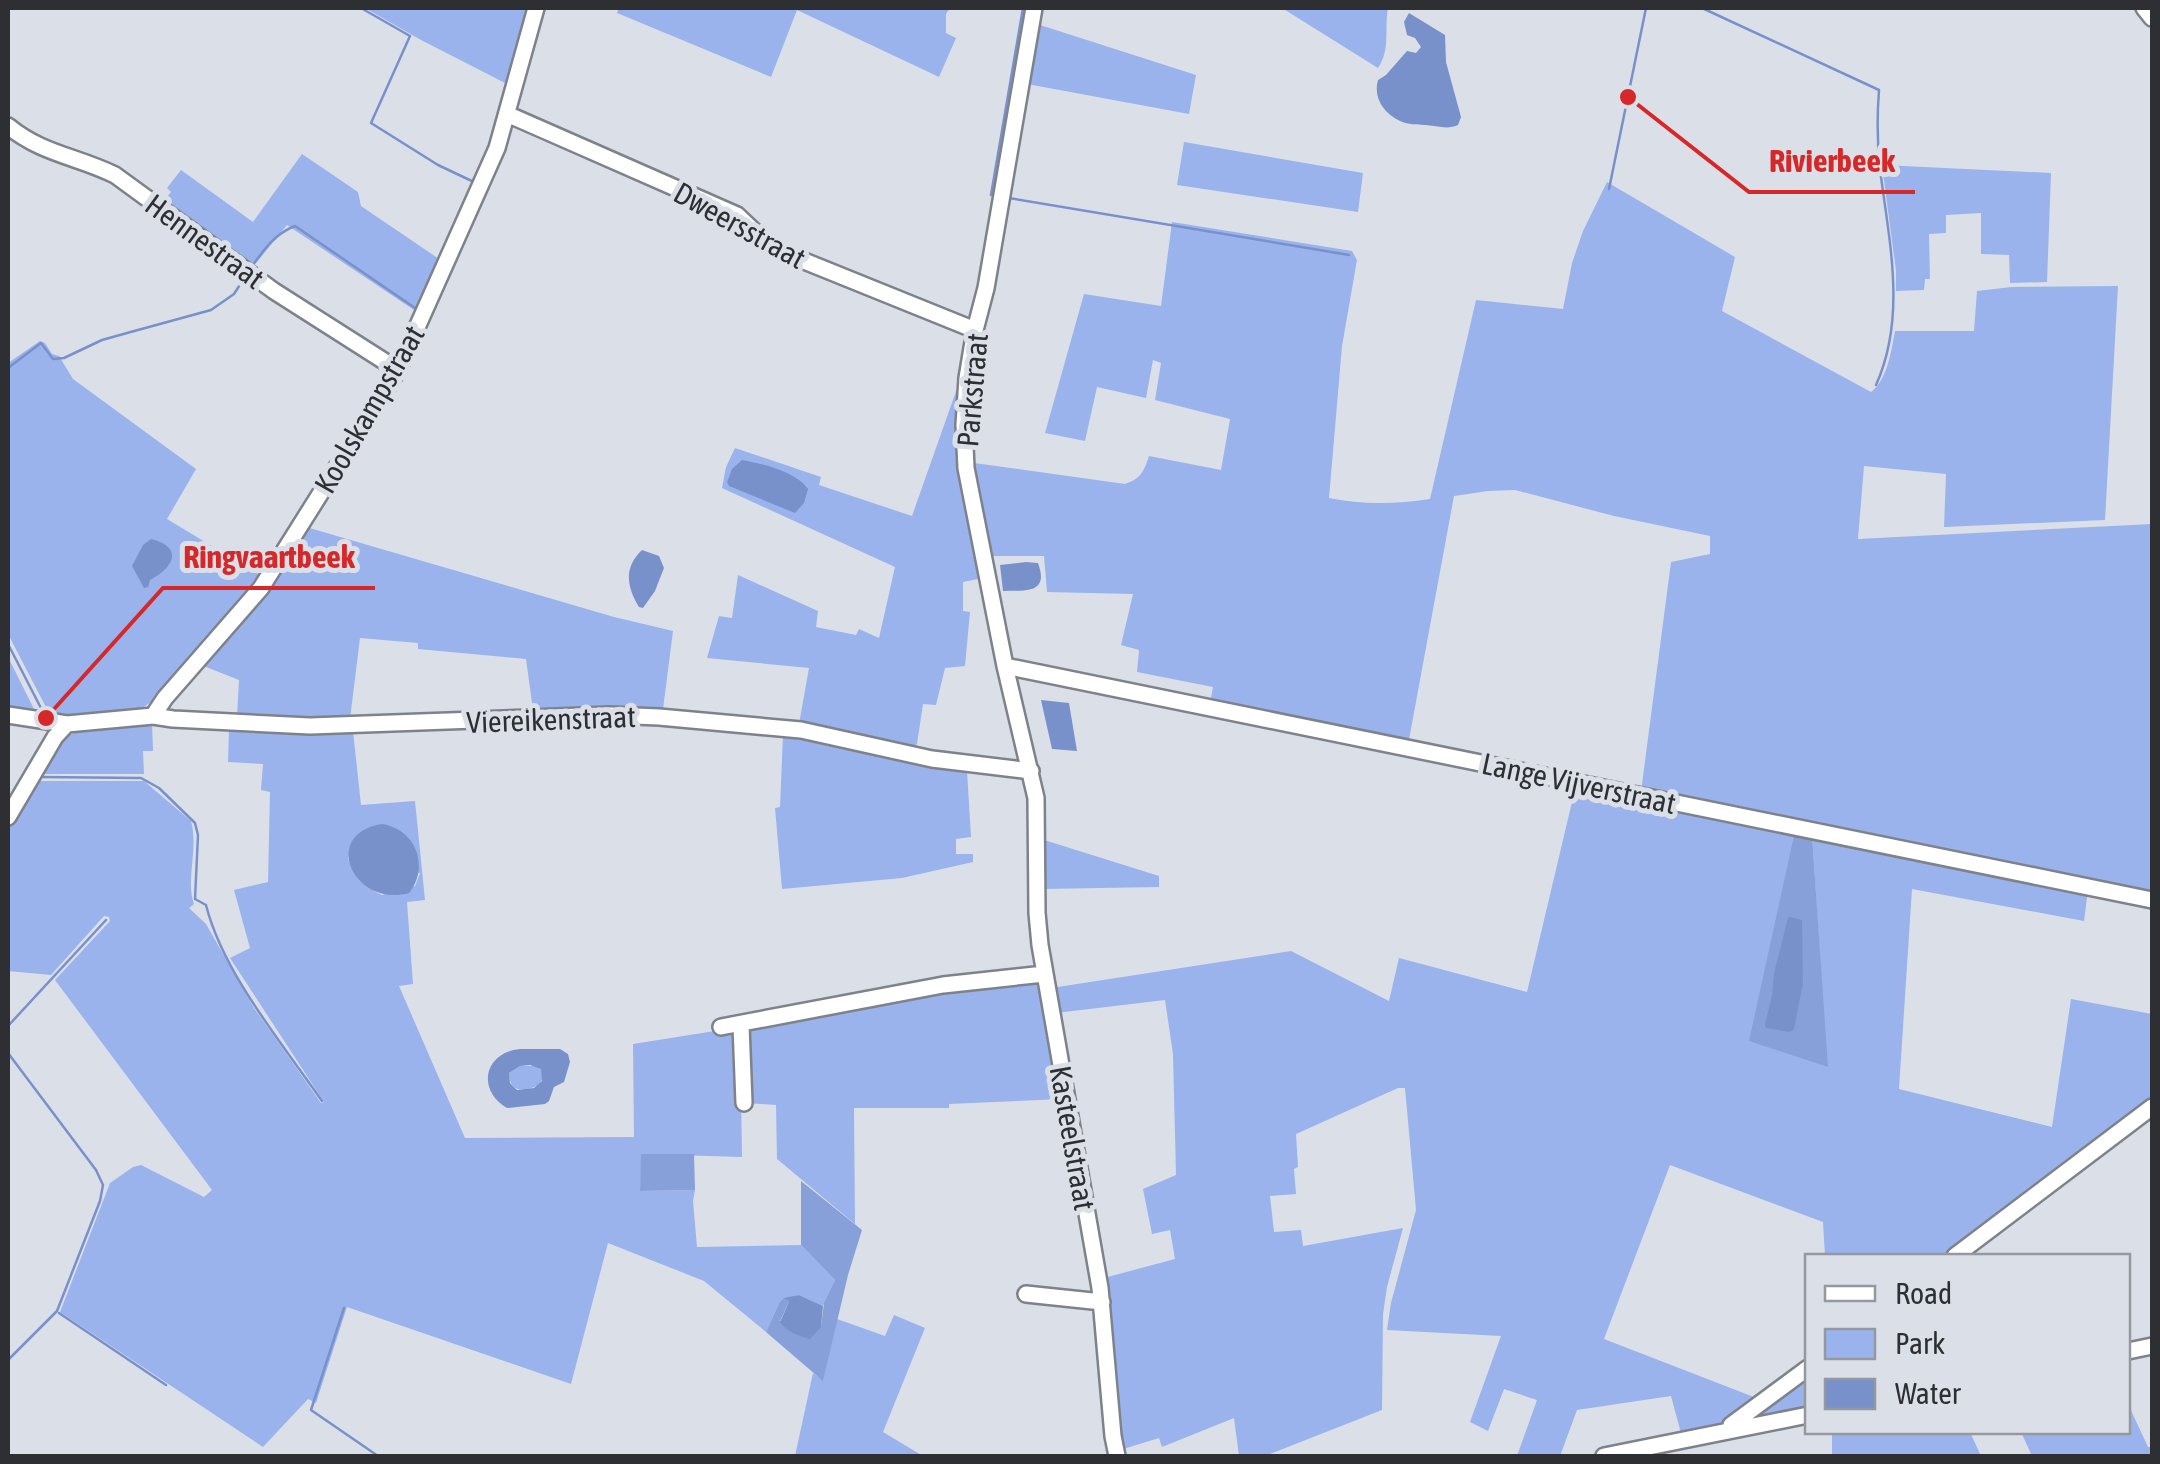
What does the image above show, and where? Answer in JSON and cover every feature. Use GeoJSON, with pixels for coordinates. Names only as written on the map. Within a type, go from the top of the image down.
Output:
{"type":"FeatureCollection","features":[{"type":"Feature","properties":{"kind":"street","name":"Koolskampstraat"},"geometry":{"type":"LineString","coordinates":[[153,716],[261,588],[398,370],[497,148],[536,8]]}},
{"type":"Feature","properties":{"kind":"street","name":"Parkstraat"},"geometry":{"type":"LineString","coordinates":[[1031,772],[1004,666],[966,468],[964,425],[975,330],[986,288],[1034,8]]}},
{"type":"Feature","properties":{"kind":"street"},"geometry":{"type":"LineString","coordinates":[[2144,8],[2152,18]]}},
{"type":"Feature","properties":{"kind":"street","name":"Dweersstraat"},"geometry":{"type":"LineString","coordinates":[[508,114],[737,216],[772,248],[975,330]]}},
{"type":"Feature","properties":{"kind":"street","name":"Hennestraat"},"geometry":{"type":"LineString","coordinates":[[8,126],[32,144],[115,175],[274,291],[398,370]]}},
{"type":"Feature","properties":{"kind":"street","name":"Lange Vijverstraat"},"geometry":{"type":"LineString","coordinates":[[1004,666],[2152,900]]}},
{"type":"Feature","properties":{"kind":"street","name":"Viereikenstraat"},"geometry":{"type":"LineString","coordinates":[[8,714],[67,724],[153,716],[310,726],[659,716],[801,730],[932,759],[1031,772]]}},
{"type":"Feature","properties":{"kind":"street"},"geometry":{"type":"LineString","coordinates":[[8,818],[54,737],[67,724]]}},
{"type":"Feature","properties":{"kind":"street","name":"Kasteelstraat"},"geometry":{"type":"LineString","coordinates":[[1031,772],[1036,798],[1037,913],[1044,974],[1102,1302],[1117,1456]]}},
{"type":"Feature","properties":{"kind":"street"},"geometry":{"type":"LineString","coordinates":[[721,1027],[908,990],[1044,974]]}},
{"type":"Feature","properties":{"kind":"street"},"geometry":{"type":"LineString","coordinates":[[742,1025],[744,1102]]}},
{"type":"Feature","properties":{"kind":"street"},"geometry":{"type":"LineString","coordinates":[[1958,1254],[2152,1107]]}},
{"type":"Feature","properties":{"kind":"street"},"geometry":{"type":"LineString","coordinates":[[1026,1294],[1102,1302]]}},
{"type":"Feature","properties":{"kind":"street"},"geometry":{"type":"LineString","coordinates":[[1730,1430],[1731,1425],[1805,1370]]}},
{"type":"Feature","properties":{"kind":"street"},"geometry":{"type":"LineString","coordinates":[[1604,1456],[1805,1416]]}},
{"type":"Feature","properties":{"kind":"green space"},"geometry":{"type":"Polygon","coordinates":[[[365,8],[530,8],[511,86],[421,40],[365,8]]]}},
{"type":"Feature","properties":{"kind":"green space"},"geometry":{"type":"Polygon","coordinates":[[[619,8],[950,8],[946,14],[946,33],[956,38],[939,77],[797,10],[771,77],[617,13],[619,8]]]}},
{"type":"Feature","properties":{"kind":"green space"},"geometry":{"type":"Polygon","coordinates":[[[1282,8],[1388,8],[1386,46],[1378,68],[1282,8]]]}},
{"type":"Feature","properties":{"kind":"green space"},"geometry":{"type":"Polygon","coordinates":[[[1037,24],[1196,75],[1189,114],[1027,84],[1037,24]]]}},
{"type":"Feature","properties":{"kind":"green space"},"geometry":{"type":"Polygon","coordinates":[[[1184,142],[1363,173],[1358,212],[1177,185],[1184,142]]]}},
{"type":"Feature","properties":{"kind":"green space"},"geometry":{"type":"Polygon","coordinates":[[[302,154],[358,192],[361,206],[442,261],[420,314],[287,225],[252,268],[163,202],[171,192],[167,188],[181,170],[253,222],[302,154]]]}},
{"type":"Feature","properties":{"kind":"green space"},"geometry":{"type":"Polygon","coordinates":[[[1882,165],[2051,173],[2047,282],[2010,283],[2009,255],[1981,254],[1981,213],[1946,215],[1946,233],[1929,234],[1930,279],[1925,279],[1924,290],[1896,291],[1882,165]]]}},
{"type":"Feature","properties":{"kind":"green space"},"geometry":{"type":"Polygon","coordinates":[[[1607,182],[1735,257],[1722,311],[1871,392],[1885,372],[1895,331],[1974,331],[1977,291],[2118,286],[2105,520],[1944,527],[1946,474],[1864,466],[1858,539],[2152,524],[2152,895],[1641,792],[1671,562],[1710,554],[1710,536],[1515,490],[1454,496],[1408,745],[1210,703],[1213,687],[1137,672],[1139,650],[1121,645],[1133,594],[1047,592],[1044,556],[988,556],[974,463],[1125,484],[1141,474],[1149,456],[1221,470],[1230,419],[1155,400],[1161,363],[1153,360],[1146,398],[1097,387],[1085,441],[1045,433],[1084,294],[1161,306],[1172,222],[1352,251],[1357,260],[1342,346],[1329,498],[1405,502],[1430,499],[1476,300],[1563,309],[1583,231],[1607,182]]]}},
{"type":"Feature","properties":{"kind":"green space"},"geometry":{"type":"Polygon","coordinates":[[[40,341],[59,356],[73,379],[196,469],[167,519],[263,577],[214,636],[142,708],[75,715],[49,713],[8,634],[8,363],[40,341]]]}},
{"type":"Feature","properties":{"kind":"green space"},"geometry":{"type":"Polygon","coordinates":[[[960,380],[983,578],[963,582],[963,611],[970,612],[965,666],[945,668],[936,705],[923,704],[917,744],[912,749],[799,724],[809,668],[707,658],[719,616],[732,618],[738,575],[818,611],[816,627],[856,635],[859,629],[879,638],[895,567],[722,488],[726,467],[735,448],[821,477],[819,485],[912,516],[960,380]]]}},
{"type":"Feature","properties":{"kind":"green space"},"geometry":{"type":"Polygon","coordinates":[[[306,527],[673,631],[663,709],[533,710],[526,659],[418,649],[418,643],[360,638],[350,719],[237,717],[239,680],[201,665],[306,527]]]}},
{"type":"Feature","properties":{"kind":"green space"},"geometry":{"type":"Polygon","coordinates":[[[8,657],[35,711],[8,707],[8,657]]]}},
{"type":"Feature","properties":{"kind":"green space"},"geometry":{"type":"Polygon","coordinates":[[[152,723],[153,751],[143,751],[144,774],[38,774],[53,749],[76,732],[101,726],[152,723]]]}},
{"type":"Feature","properties":{"kind":"green space"},"geometry":{"type":"Polygon","coordinates":[[[229,728],[353,731],[361,805],[415,801],[425,900],[407,902],[413,984],[399,986],[465,1138],[634,1137],[633,1044],[740,1027],[742,1157],[642,1154],[640,1191],[695,1190],[697,1247],[801,1245],[835,1280],[823,1306],[799,1295],[779,1303],[766,1332],[704,1281],[608,1243],[571,1384],[347,1307],[316,1403],[308,1399],[263,1447],[60,1312],[110,1183],[141,1165],[204,1197],[212,1190],[55,980],[110,921],[109,917],[104,916],[51,975],[8,971],[8,830],[36,781],[144,781],[191,821],[194,904],[189,908],[206,924],[254,1008],[321,1103],[324,1102],[230,958],[250,948],[234,890],[268,882],[270,792],[261,790],[263,764],[228,762],[229,728]],[[348,857],[360,880],[382,895],[415,886],[420,873],[348,857]]]}},
{"type":"Feature","properties":{"kind":"green space"},"geometry":{"type":"Polygon","coordinates":[[[783,735],[967,771],[971,837],[956,839],[956,854],[973,854],[973,862],[902,878],[782,889],[775,808],[780,807],[783,735]]]}},
{"type":"Feature","properties":{"kind":"green space"},"geometry":{"type":"Polygon","coordinates":[[[1576,785],[1795,831],[1827,1066],[1812,835],[2088,890],[2084,921],[1912,889],[1899,1089],[2052,1127],[2071,999],[2152,1014],[2152,1101],[1951,1254],[1825,1254],[1823,1222],[1670,1165],[1604,1339],[1759,1399],[1718,1428],[1682,1437],[1671,1396],[1577,1410],[1560,1456],[1517,1456],[1537,1400],[1504,1389],[1488,1431],[1470,1422],[1501,1336],[1387,1330],[1416,1210],[1405,1088],[1398,1088],[1296,1134],[1296,1194],[1270,1196],[1274,1232],[1301,1230],[1303,1246],[1403,1228],[1383,1314],[1382,1410],[1265,1456],[1239,1456],[1234,1418],[1162,1447],[1159,1438],[1120,1450],[1104,1278],[1175,1259],[1170,1230],[1152,1234],[1143,1189],[1176,1175],[1173,1054],[1165,1000],[1056,1013],[1051,988],[1291,951],[1389,1001],[1399,958],[1527,992],[1576,785]]]}},
{"type":"Feature","properties":{"kind":"green space"},"geometry":{"type":"Polygon","coordinates":[[[1041,839],[1159,876],[1159,887],[1042,889],[1041,839]]]}},
{"type":"Feature","properties":{"kind":"green space"},"geometry":{"type":"Polygon","coordinates":[[[1040,982],[1061,1099],[949,1104],[949,1108],[854,1108],[855,1224],[777,1159],[776,1105],[746,1103],[744,1039],[750,1026],[937,988],[1040,982]]]}},
{"type":"Feature","properties":{"kind":"green space"},"geometry":{"type":"Polygon","coordinates":[[[520,1066],[541,1069],[543,1078],[539,1085],[523,1090],[512,1084],[509,1073],[520,1066]]]}},
{"type":"Feature","properties":{"kind":"green space"},"geometry":{"type":"Polygon","coordinates":[[[894,1315],[925,1328],[883,1432],[923,1456],[795,1456],[813,1373],[823,1380],[837,1319],[885,1336],[894,1315]]]}},
{"type":"Feature","properties":{"kind":"green space"},"geometry":{"type":"Polygon","coordinates":[[[1805,1376],[1805,1412],[1751,1423],[1750,1417],[1805,1376]]]}},
{"type":"Feature","properties":{"kind":"green space"},"geometry":{"type":"Polygon","coordinates":[[[2130,1408],[2148,1447],[2152,1447],[2152,1456],[2032,1456],[2022,1434],[2130,1434],[2130,1408]]]}},
{"type":"Feature","properties":{"kind":"green space"},"geometry":{"type":"Polygon","coordinates":[[[1832,1434],[1971,1434],[1981,1456],[1832,1456],[1832,1434]]]}},
{"type":"Feature","properties":{"kind":"shaded area"},"geometry":{"type":"Polygon","coordinates":[[[1795,831],[1812,835],[1828,1067],[1749,1041],[1795,831]]]}},
{"type":"Feature","properties":{"kind":"shaded area"},"geometry":{"type":"Polygon","coordinates":[[[641,1154],[694,1154],[695,1190],[640,1191],[641,1154]]]}},
{"type":"Feature","properties":{"kind":"shaded area"},"geometry":{"type":"Polygon","coordinates":[[[801,1181],[862,1230],[823,1381],[766,1332],[784,1298],[789,1302],[780,1321],[821,1327],[824,1303],[835,1280],[801,1245],[801,1181]]]}},
{"type":"Feature","properties":{"kind":"water"},"geometry":{"type":"Polygon","coordinates":[[[1409,13],[1445,35],[1446,62],[1461,117],[1458,125],[1404,123],[1389,114],[1378,98],[1378,80],[1407,51],[1416,53],[1421,47],[1407,35],[1404,22],[1409,13]]]}},
{"type":"Feature","properties":{"kind":"water"},"geometry":{"type":"Polygon","coordinates":[[[742,460],[795,477],[808,489],[804,503],[795,513],[729,486],[732,469],[742,460]]]}},
{"type":"Feature","properties":{"kind":"water"},"geometry":{"type":"Polygon","coordinates":[[[151,539],[168,547],[172,558],[165,570],[144,588],[132,566],[143,545],[151,539]]]}},
{"type":"Feature","properties":{"kind":"water"},"geometry":{"type":"Polygon","coordinates":[[[642,550],[659,556],[664,568],[643,608],[635,600],[629,578],[632,564],[642,550]]]}},
{"type":"Feature","properties":{"kind":"water"},"geometry":{"type":"Polygon","coordinates":[[[1038,563],[1041,573],[1037,586],[1003,591],[1000,565],[1038,563]]]}},
{"type":"Feature","properties":{"kind":"water"},"geometry":{"type":"Polygon","coordinates":[[[1041,700],[1069,703],[1077,751],[1052,749],[1041,700]]]}},
{"type":"Feature","properties":{"kind":"water"},"geometry":{"type":"Polygon","coordinates":[[[382,824],[404,833],[416,851],[418,872],[409,893],[389,895],[372,890],[351,868],[352,841],[363,830],[382,824]]]}},
{"type":"Feature","properties":{"kind":"water"},"geometry":{"type":"Polygon","coordinates":[[[1790,917],[1802,920],[1803,983],[1794,1029],[1790,1032],[1765,1025],[1790,917]]]}},
{"type":"Feature","properties":{"kind":"water"},"geometry":{"type":"Polygon","coordinates":[[[560,1049],[568,1054],[570,1062],[564,1082],[554,1087],[549,1101],[507,1108],[497,1101],[488,1074],[498,1058],[508,1052],[560,1049]],[[520,1066],[509,1073],[510,1083],[517,1090],[534,1088],[542,1081],[541,1069],[520,1066]]]}},
{"type":"Feature","properties":{"kind":"water"},"geometry":{"type":"Polygon","coordinates":[[[799,1295],[823,1306],[821,1327],[810,1339],[780,1322],[789,1302],[784,1298],[799,1295]]]}},
{"type":"Feature","properties":{"kind":"waterway"},"geometry":{"type":"LineString","coordinates":[[361,8],[410,36],[371,123],[438,165],[476,183]]}},
{"type":"Feature","properties":{"kind":"waterway"},"geometry":{"type":"LineString","coordinates":[[991,195],[1023,8]]}},
{"type":"Feature","properties":{"kind":"waterway"},"geometry":{"type":"LineString","coordinates":[[1609,189],[1646,8]]}},
{"type":"Feature","properties":{"kind":"waterway"},"geometry":{"type":"LineString","coordinates":[[1702,8],[1879,90],[1878,149],[1891,251],[1893,305],[1891,332],[1876,385]]}},
{"type":"Feature","properties":{"kind":"waterway"},"geometry":{"type":"LineString","coordinates":[[1009,198],[1349,255]]}},
{"type":"Feature","properties":{"kind":"waterway"},"geometry":{"type":"LineString","coordinates":[[250,269],[275,238],[295,226],[418,310]]}},
{"type":"Feature","properties":{"kind":"waterway"},"geometry":{"type":"LineString","coordinates":[[8,368],[41,343],[53,359],[64,358],[102,340],[211,310],[234,294],[243,280]]}},
{"type":"Feature","properties":{"kind":"waterway"},"geometry":{"type":"LineString","coordinates":[[8,644],[43,712]]}},
{"type":"Feature","properties":{"kind":"waterway"},"geometry":{"type":"LineString","coordinates":[[40,777],[141,778],[159,788],[195,823],[195,899],[206,905],[226,956],[255,1007],[322,1101]]}},
{"type":"Feature","properties":{"kind":"waterway"},"geometry":{"type":"LineString","coordinates":[[8,1026],[106,920]]}},
{"type":"Feature","properties":{"kind":"waterway"},"geometry":{"type":"LineString","coordinates":[[8,1053],[96,1170],[103,1185],[57,1311],[8,1360]]}},
{"type":"Feature","properties":{"kind":"waterway"},"geometry":{"type":"LineString","coordinates":[[344,1308],[311,1410],[378,1456]]}},
{"type":"Feature","properties":{"kind":"waterway"},"geometry":{"type":"LineString","coordinates":[[59,1313],[166,1385]]}},
{"type":"Feature","properties":{"kind":"place","name":"Rivierbeek"},"geometry":{"type":"Point","coordinates":[1628,97]}},
{"type":"Feature","properties":{"kind":"place","name":"Ringvaartbeek"},"geometry":{"type":"Point","coordinates":[46,718]}}]}
